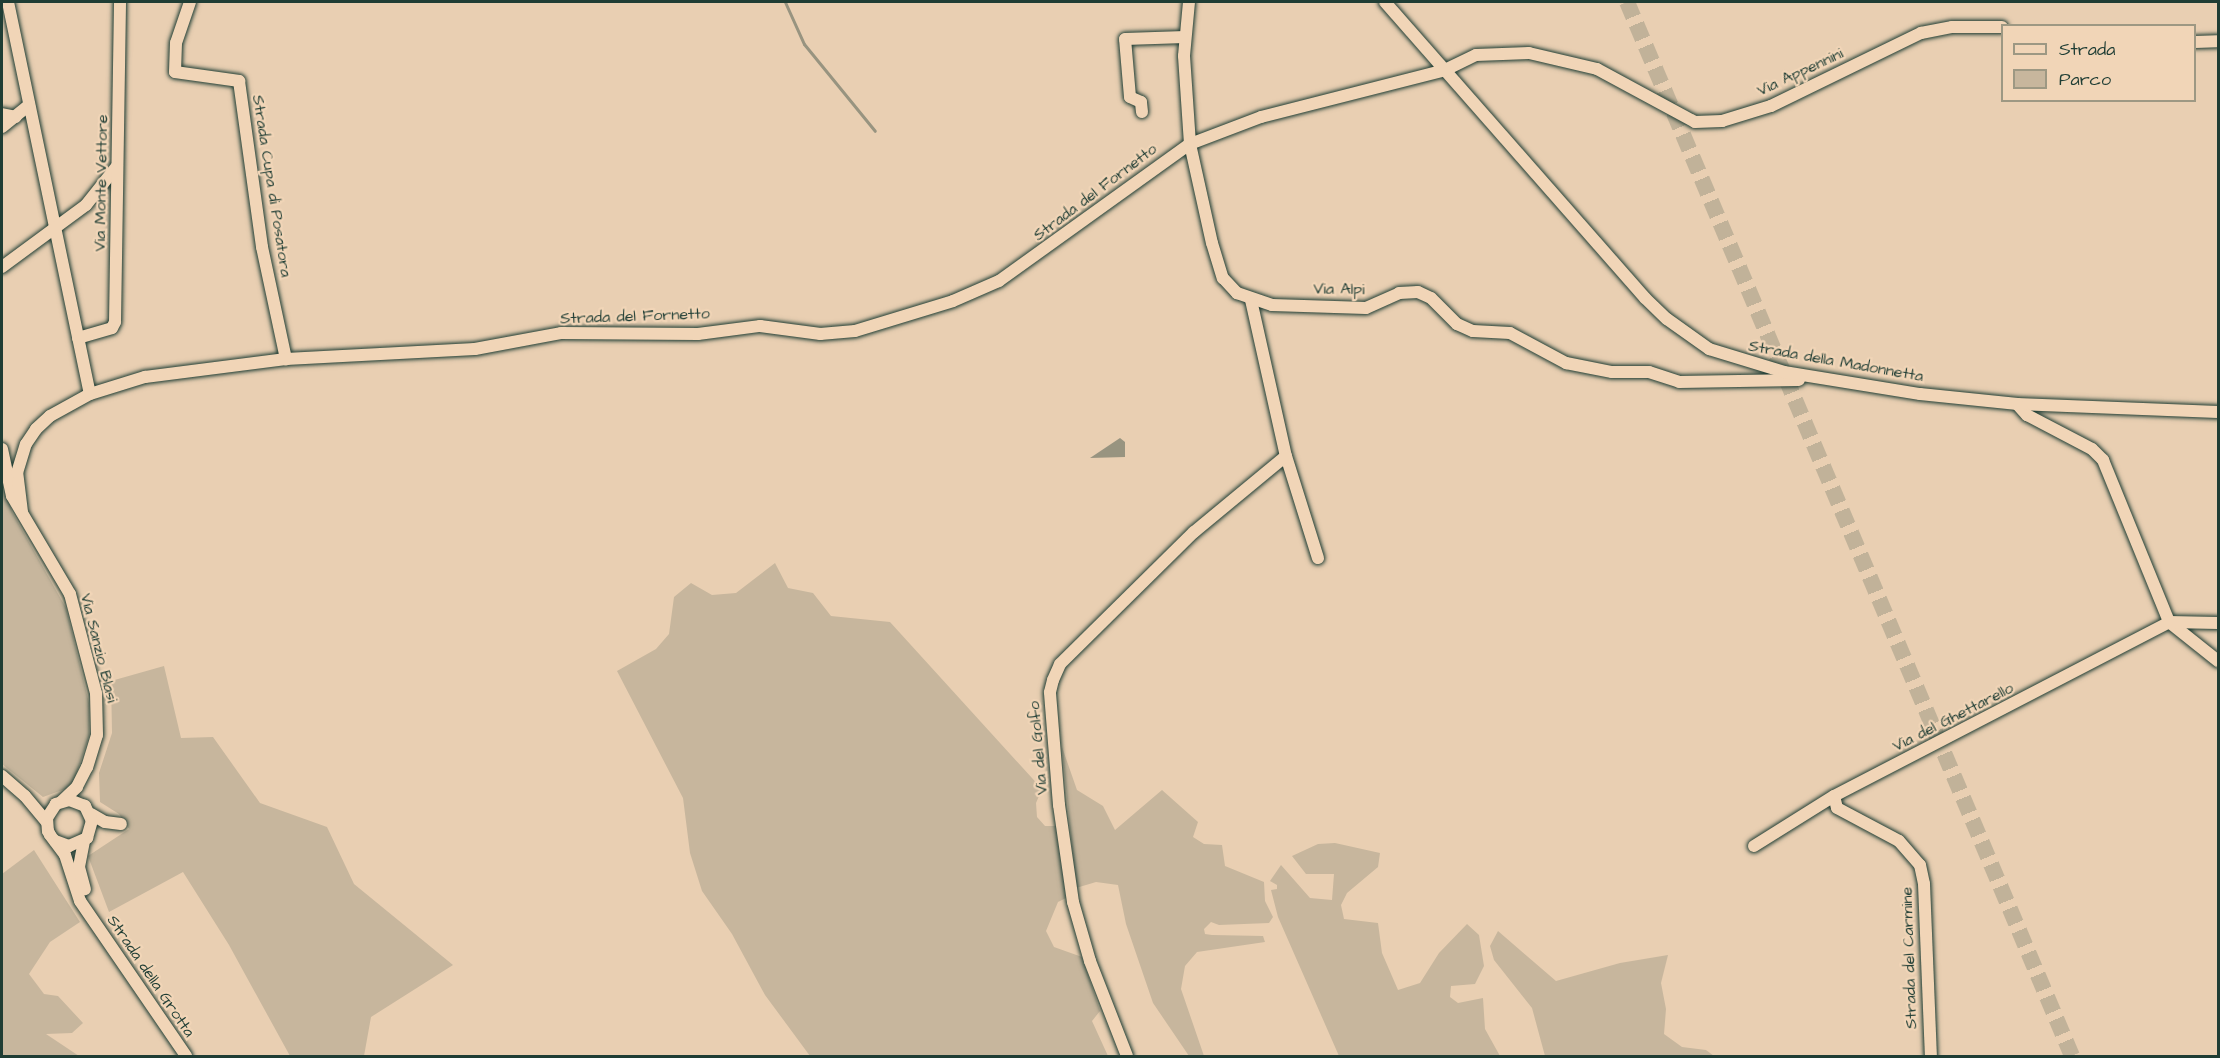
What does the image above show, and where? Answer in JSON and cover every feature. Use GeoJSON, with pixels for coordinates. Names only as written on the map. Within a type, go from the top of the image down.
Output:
{"type":"FeatureCollection","features":[{"type":"Feature","properties":{"kind":"street"},"geometry":{"type":"LineString","coordinates":[[8,2],[90,394]]}},
{"type":"Feature","properties":{"kind":"street","name":"Via Monte Vettore"},"geometry":{"type":"LineString","coordinates":[[78,338],[112,328],[115,322],[120,2]]}},
{"type":"Feature","properties":{"kind":"street","name":"Strada Cupa di Posatora"},"geometry":{"type":"LineString","coordinates":[[190,2],[176,43],[176,72],[239,81],[261,247],[286,359]]}},
{"type":"Feature","properties":{"kind":"street"},"geometry":{"type":"LineString","coordinates":[[1189,2],[1185,37],[1190,144],[1223,278],[1251,300],[1286,456],[1318,558]]}},
{"type":"Feature","properties":{"kind":"street","name":"Strada della Madonnetta"},"geometry":{"type":"LineString","coordinates":[[1385,2],[1667,320],[1709,349],[1732,358],[1825,379],[2017,404],[2218,412]]}},
{"type":"Feature","properties":{"kind":"street","name":"Via Appennini"},"geometry":{"type":"LineString","coordinates":[[1445,70],[1476,56],[1529,53],[1597,69],[1695,122],[1722,121],[1770,106],[1921,33],[1952,27],[2001,27]]}},
{"type":"Feature","properties":{"kind":"street"},"geometry":{"type":"LineString","coordinates":[[1142,112],[1141,102],[1130,97],[1125,39],[1185,37]]}},
{"type":"Feature","properties":{"kind":"street"},"geometry":{"type":"LineString","coordinates":[[2196,42],[2218,41]]}},
{"type":"Feature","properties":{"kind":"street","name":"Strada del Fornetto"},"geometry":{"type":"LineString","coordinates":[[90,394],[146,377],[286,359],[475,349],[561,333],[687,334],[760,326],[819,334],[855,331],[953,301],[999,281],[1190,144],[1261,117],[1445,70]]}},
{"type":"Feature","properties":{"kind":"street"},"geometry":{"type":"LineString","coordinates":[[2,127],[29,105]]}},
{"type":"Feature","properties":{"kind":"street"},"geometry":{"type":"LineString","coordinates":[[2,114],[16,117]]}},
{"type":"Feature","properties":{"kind":"street"},"geometry":{"type":"LineString","coordinates":[[2,267],[86,205],[117,165]]}},
{"type":"Feature","properties":{"kind":"street","name":"Via Alpi"},"geometry":{"type":"LineString","coordinates":[[1251,300],[1366,308],[1399,293],[1418,292],[1431,298],[1457,324],[1473,331],[1510,333],[1566,363],[1612,372],[1649,372],[1678,382],[1825,379]]}},
{"type":"Feature","properties":{"kind":"street","name":"Via Sanzio Blasi"},"geometry":{"type":"LineString","coordinates":[[22,512],[17,473],[26,444],[50,416],[90,394]]}},
{"type":"Feature","properties":{"kind":"street"},"geometry":{"type":"LineString","coordinates":[[2017,404],[2027,415],[2092,448],[2103,460],[2169,622],[2218,661]]}},
{"type":"Feature","properties":{"kind":"street","name":"Via Sanzio Blasi"},"geometry":{"type":"LineString","coordinates":[[2,449],[6,479],[22,512],[70,594],[90,666],[99,716],[87,767],[77,787],[59,803]]}},
{"type":"Feature","properties":{"kind":"street","name":"Via del Golfo"},"geometry":{"type":"LineString","coordinates":[[1127,1056],[1089,961],[1073,902],[1057,782],[1050,692],[1053,680],[1060,664],[1185,540],[1286,456]]}},
{"type":"Feature","properties":{"kind":"street"},"geometry":{"type":"LineString","coordinates":[[2169,622],[2218,623]]}},
{"type":"Feature","properties":{"kind":"street","name":"Via del Ghettarello"},"geometry":{"type":"LineString","coordinates":[[1754,846],[1834,796],[2169,622]]}},
{"type":"Feature","properties":{"kind":"street","name":"Via Sanzio Blasi"},"geometry":{"type":"LineString","coordinates":[[87,767],[88,810]]}},
{"type":"Feature","properties":{"kind":"street","name":"Strada della Grotta"},"geometry":{"type":"LineString","coordinates":[[2,776],[25,796],[47,822],[55,841],[65,855],[80,901],[186,1056]]}},
{"type":"Feature","properties":{"kind":"street","name":"Strada della Grotta"},"geometry":{"type":"LineString","coordinates":[[25,796],[59,803],[73,800],[105,822],[121,824],[69,846],[55,841]]}},
{"type":"Feature","properties":{"kind":"street","name":"Strada del Carmine"},"geometry":{"type":"LineString","coordinates":[[1834,796],[1838,808],[1899,841],[1920,865],[1924,884],[1931,1056]]}},
{"type":"Feature","properties":{"kind":"street"},"geometry":{"type":"LineString","coordinates":[[47,822],[59,803]]}},
{"type":"Feature","properties":{"kind":"street","name":"Strada della Grotta"},"geometry":{"type":"LineString","coordinates":[[88,810],[87,838],[79,867],[90,914]]}},
{"type":"Feature","properties":{"kind":"green space"},"geometry":{"type":"Polygon","coordinates":[[[2,477],[12,512],[66,608],[89,703],[89,736],[74,781],[68,788],[43,797],[2,764],[2,477]]]}},
{"type":"Feature","properties":{"kind":"green space"},"geometry":{"type":"Polygon","coordinates":[[[775,563],[788,588],[813,593],[831,616],[890,622],[1042,789],[1036,803],[1037,817],[1045,826],[1058,826],[1066,898],[1058,902],[1046,931],[1054,947],[1082,957],[1100,1011],[1092,1021],[1108,1056],[810,1056],[765,995],[732,934],[702,891],[690,853],[683,798],[617,671],[656,649],[669,634],[674,597],[691,583],[712,595],[736,593],[775,563]]]}},
{"type":"Feature","properties":{"kind":"green space"},"geometry":{"type":"Polygon","coordinates":[[[164,666],[181,738],[213,737],[260,803],[327,827],[354,884],[453,965],[371,1017],[364,1056],[290,1056],[229,945],[183,872],[109,912],[88,856],[129,829],[119,814],[100,802],[99,773],[112,733],[111,681],[164,666]]]}},
{"type":"Feature","properties":{"kind":"green space"},"geometry":{"type":"Polygon","coordinates":[[[1062,747],[1077,790],[1103,806],[1115,830],[1162,790],[1198,822],[1193,837],[1204,844],[1222,845],[1225,866],[1264,882],[1265,901],[1273,917],[1269,923],[1219,925],[1211,922],[1204,929],[1205,934],[1212,935],[1263,936],[1265,942],[1197,952],[1185,966],[1181,989],[1204,1056],[1189,1056],[1153,1003],[1126,924],[1118,885],[1096,882],[1076,888],[1062,747]]]}},
{"type":"Feature","properties":{"kind":"green space"},"geometry":{"type":"Polygon","coordinates":[[[1335,843],[1380,853],[1378,867],[1347,893],[1341,905],[1344,919],[1378,923],[1382,953],[1398,990],[1420,983],[1439,953],[1467,924],[1479,935],[1484,966],[1475,984],[1451,986],[1450,997],[1458,1003],[1483,998],[1485,1029],[1500,1056],[1339,1056],[1278,917],[1271,890],[1277,889],[1277,885],[1270,881],[1281,865],[1310,898],[1332,900],[1334,874],[1306,874],[1292,856],[1318,844],[1335,843]]]}},
{"type":"Feature","properties":{"kind":"green space"},"geometry":{"type":"Polygon","coordinates":[[[34,850],[80,922],[50,942],[29,974],[44,994],[58,996],[83,1023],[72,1033],[46,1034],[79,1056],[2,1056],[2,874],[34,850]]]}},
{"type":"Feature","properties":{"kind":"green space"},"geometry":{"type":"Polygon","coordinates":[[[1498,931],[1556,981],[1620,963],[1668,955],[1661,983],[1666,1009],[1664,1034],[1682,1047],[1706,1050],[1714,1056],[1545,1056],[1532,1008],[1494,960],[1490,946],[1498,931]]]}},
{"type":"Feature","properties":{"kind":"shaded area"},"geometry":{"type":"Polygon","coordinates":[[[1120,438],[1125,442],[1125,457],[1090,458],[1120,438]]]}},
{"type":"Feature","properties":{"kind":"waterway"},"geometry":{"type":"LineString","coordinates":[[785,2],[804,44],[875,131]]}},
{"type":"Feature","properties":{"kind":"tunnel"},"geometry":{"type":"LineString","coordinates":[[1627,2],[2072,1056]]}}]}
